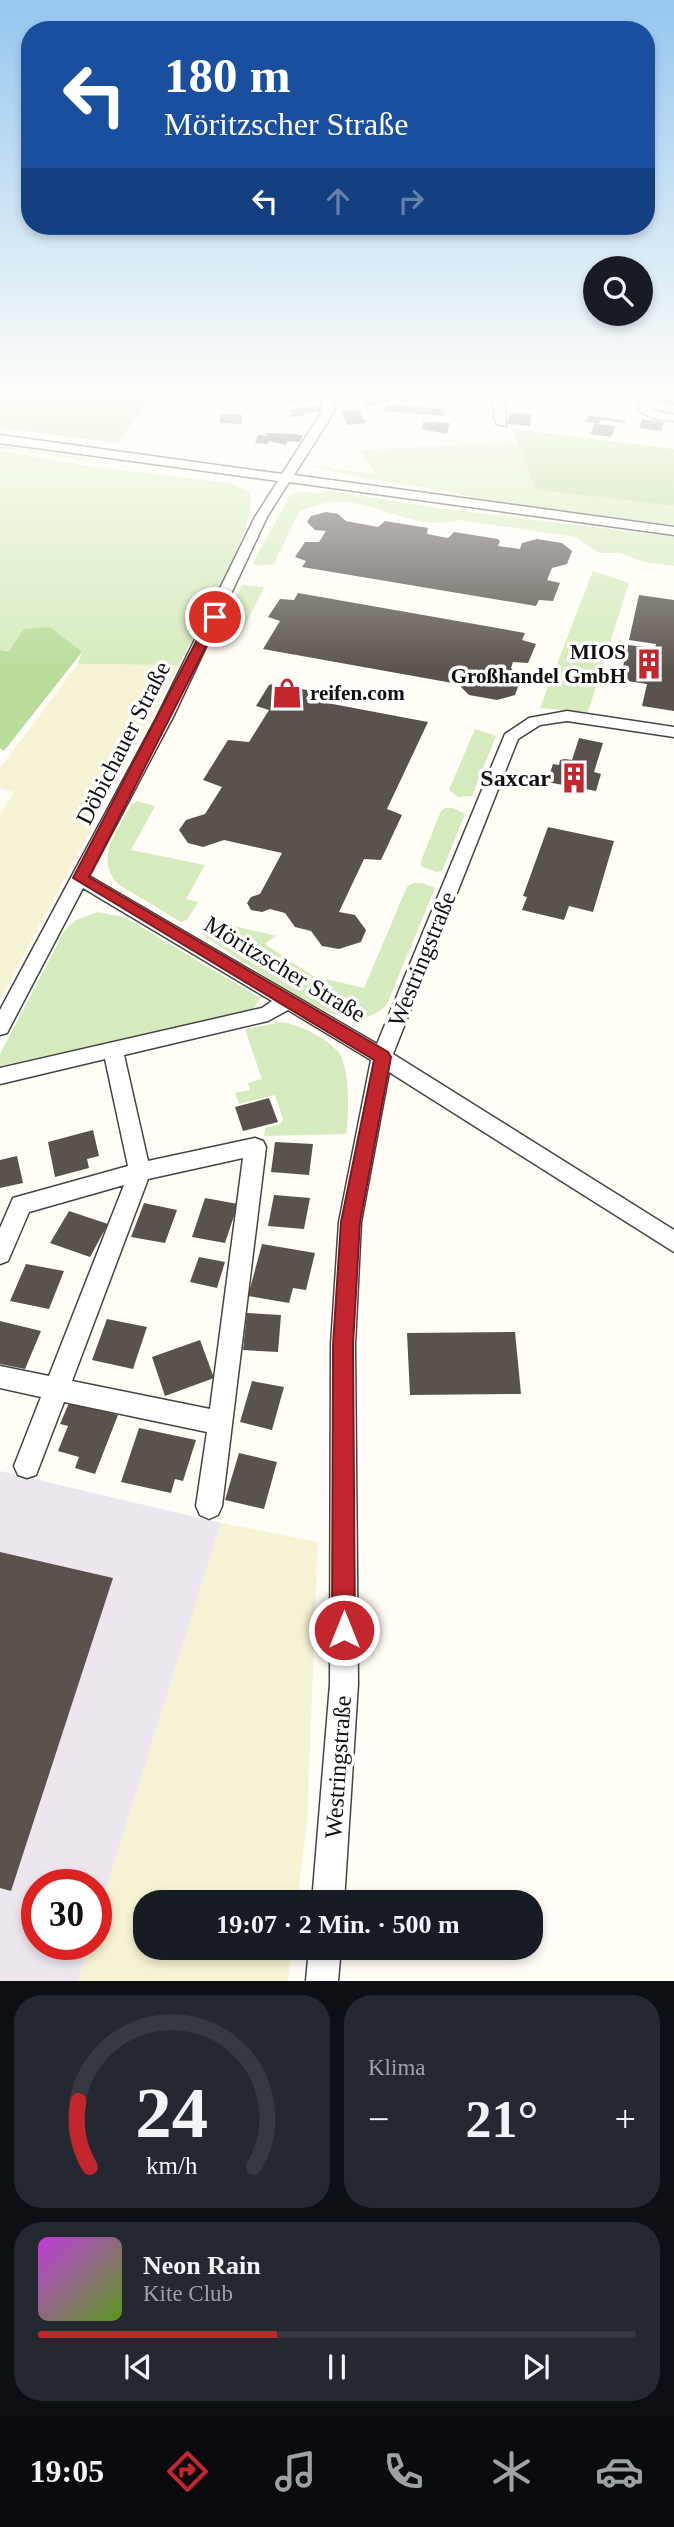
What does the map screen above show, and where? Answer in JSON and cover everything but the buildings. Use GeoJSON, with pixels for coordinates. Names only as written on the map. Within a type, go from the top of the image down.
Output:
{"type":"FeatureCollection","features":[{"type":"Feature","properties":{"kind":"street","name":"Döbichauer Straße"},"geometry":{"type":"LineString","coordinates":[[0,1028],[204,640],[261,517],[280,486]]}},
{"type":"Feature","properties":{"kind":"street"},"geometry":{"type":"LineString","coordinates":[[347,486],[674,531]]}},
{"type":"Feature","properties":{"kind":"street","name":"Westringstraße"},"geometry":{"type":"LineString","coordinates":[[329,1890],[344,1684],[343,1345],[350,1222],[383,1057],[511,737],[535,722],[567,716],[674,733]]}},
{"type":"Feature","properties":{"kind":"street","name":"Möritzscher Straße"},"geometry":{"type":"LineString","coordinates":[[81,878],[383,1057],[674,1242]]}},
{"type":"Feature","properties":{"kind":"street"},"geometry":{"type":"LineString","coordinates":[[0,1076],[268,1014],[287,1001]]}},
{"type":"Feature","properties":{"kind":"street"},"geometry":{"type":"LineString","coordinates":[[27,1466],[140,1172],[113,1050]]}},
{"type":"Feature","properties":{"kind":"street"},"geometry":{"type":"LineString","coordinates":[[0,1254],[21,1205],[140,1172],[255,1147],[209,1506]]}},
{"type":"Feature","properties":{"kind":"street"},"geometry":{"type":"LineString","coordinates":[[0,1377],[221,1423]]}},
{"type":"Feature","properties":{"kind":"street"},"geometry":{"type":"LineString","coordinates":[[322,1981],[324,1960]]}},
{"type":"Feature","properties":{"kind":"shaded area"},"geometry":{"type":"Polygon","coordinates":[[[78,664],[179,665],[0,999],[0,814],[14,792],[0,789],[0,768],[78,664]]]}},
{"type":"Feature","properties":{"kind":"shaded area"},"geometry":{"type":"Polygon","coordinates":[[[0,1471],[221,1523],[112,1870],[21,1869],[21,1960],[84,1960],[78,1981],[0,1981],[0,1471]]]}},
{"type":"Feature","properties":{"kind":"shaded area"},"geometry":{"type":"Polygon","coordinates":[[[221,1523],[318,1542],[307,1823],[299,1890],[133,1890],[133,1960],[291,1960],[288,1981],[78,1981],[84,1960],[112,1960],[112,1870],[221,1523]]]}},
{"type":"Feature","properties":{"kind":"green space"},"geometry":{"type":"Polygon","coordinates":[[[0,486],[238,486],[250,492],[250,508],[236,553],[179,665],[78,664],[82,652],[0,650],[0,486]]]}},
{"type":"Feature","properties":{"kind":"green space"},"geometry":{"type":"Polygon","coordinates":[[[416,486],[535,486],[536,490],[674,506],[674,525],[482,500],[416,486]]]}},
{"type":"Feature","properties":{"kind":"green space"},"geometry":{"type":"Polygon","coordinates":[[[535,486],[674,486],[674,506],[536,490],[535,486]]]}},
{"type":"Feature","properties":{"kind":"green space"},"geometry":{"type":"Polygon","coordinates":[[[323,490],[446,509],[674,537],[674,566],[643,562],[620,553],[599,553],[575,537],[460,520],[426,522],[348,502],[324,503],[300,510],[274,564],[257,566],[253,563],[289,497],[297,492],[320,493],[323,490]]]}},
{"type":"Feature","properties":{"kind":"green space"},"geometry":{"type":"Polygon","coordinates":[[[593,571],[629,583],[588,712],[540,708],[593,571]]]}},
{"type":"Feature","properties":{"kind":"green space"},"geometry":{"type":"Polygon","coordinates":[[[242,585],[264,587],[241,634],[222,637],[219,635],[242,585]]]}},
{"type":"Feature","properties":{"kind":"green space"},"geometry":{"type":"Polygon","coordinates":[[[50,627],[82,652],[4,751],[0,748],[0,650],[9,651],[24,629],[50,627]]]}},
{"type":"Feature","properties":{"kind":"green space"},"geometry":{"type":"Polygon","coordinates":[[[475,729],[496,736],[472,796],[458,797],[449,790],[475,729]]]}},
{"type":"Feature","properties":{"kind":"green space"},"geometry":{"type":"Polygon","coordinates":[[[137,801],[155,806],[131,850],[205,865],[186,899],[198,902],[187,920],[181,922],[118,884],[111,874],[108,864],[110,845],[131,805],[137,801]]]}},
{"type":"Feature","properties":{"kind":"green space"},"geometry":{"type":"Polygon","coordinates":[[[453,808],[465,814],[442,871],[436,872],[421,866],[421,861],[441,811],[453,808]]]}},
{"type":"Feature","properties":{"kind":"green space"},"geometry":{"type":"Polygon","coordinates":[[[413,883],[435,888],[387,1004],[375,1014],[365,1017],[349,1018],[315,1006],[203,935],[209,926],[221,923],[276,936],[265,944],[313,976],[364,988],[407,887],[413,883]]]}},
{"type":"Feature","properties":{"kind":"green space"},"geometry":{"type":"Polygon","coordinates":[[[98,912],[124,917],[260,998],[252,1011],[0,1066],[0,1054],[65,930],[76,920],[98,912]]]}},
{"type":"Feature","properties":{"kind":"green space"},"geometry":{"type":"Polygon","coordinates":[[[282,1022],[297,1026],[328,1042],[343,1060],[348,1104],[346,1134],[264,1136],[265,1128],[280,1124],[283,1120],[275,1095],[239,1104],[235,1093],[250,1090],[248,1083],[262,1079],[245,1029],[282,1022]]]}},
{"type":"Feature","properties":{"kind":"place","name":"MIOS Großhandel GmbH"},"geometry":{"type":"Point","coordinates":[649,664]}},
{"type":"Feature","properties":{"kind":"place","name":"reifen.com"},"geometry":{"type":"Point","coordinates":[287,693]}},
{"type":"Feature","properties":{"kind":"place","name":"Saxcar"},"geometry":{"type":"Point","coordinates":[574,778]}},
{"type":"Feature","properties":{"kind":"route"},"geometry":{"type":"LineString","coordinates":[[215,617],[81,878],[383,1057],[350,1222],[343,1345],[344,1630]]}}]}
